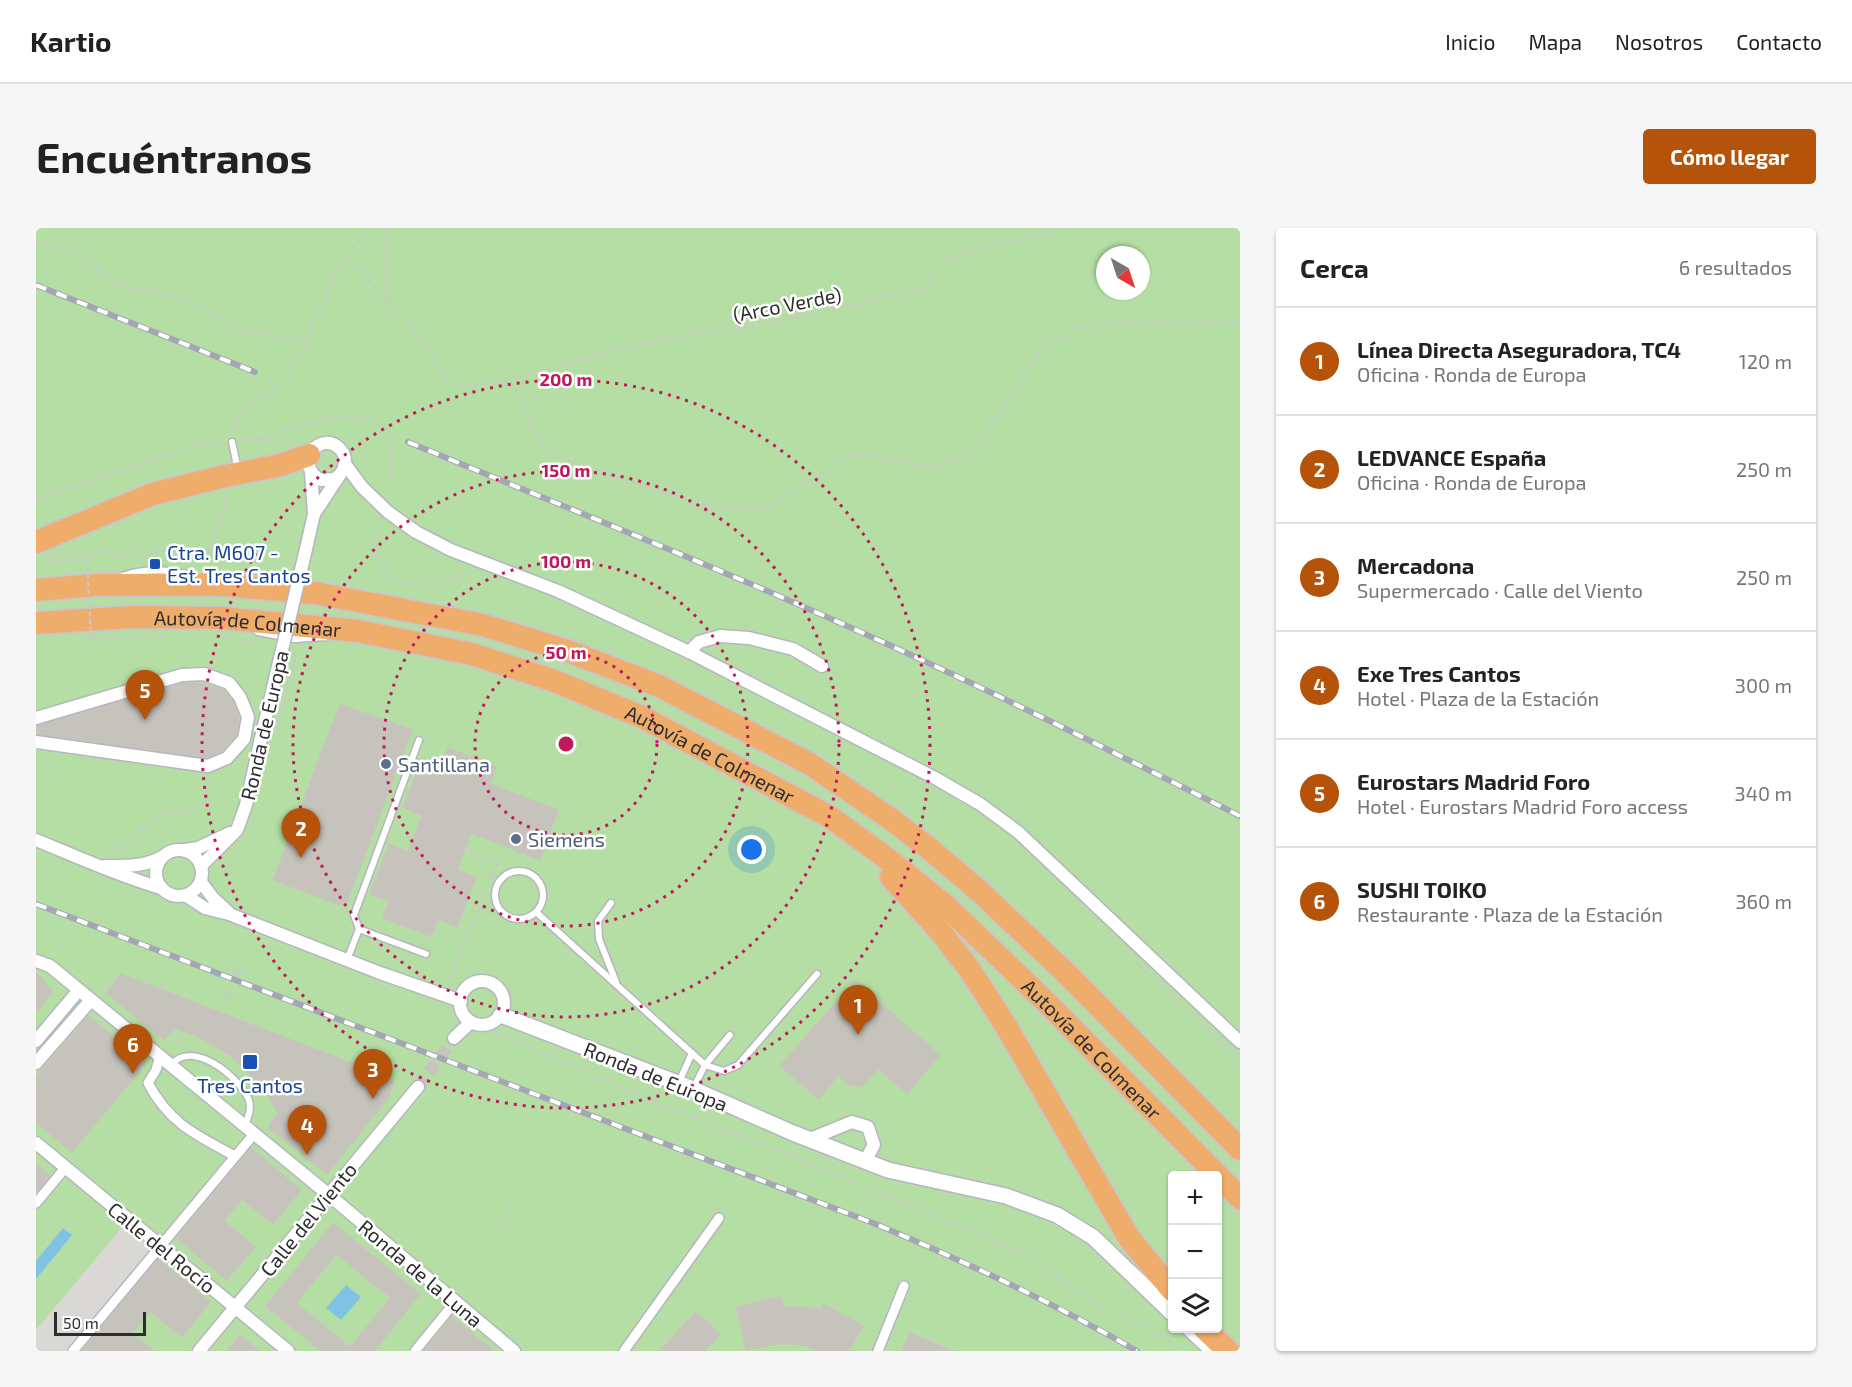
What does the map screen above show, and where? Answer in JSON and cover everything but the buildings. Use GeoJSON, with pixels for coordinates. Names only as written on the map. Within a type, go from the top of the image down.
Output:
{"type":"FeatureCollection","features":[{"type":"Feature","properties":{"kind":"highway"},"geometry":{"type":"LineString","coordinates":[[36,542],[153,494],[232,474],[281,465],[310,464]]}},
{"type":"Feature","properties":{"kind":"highway","name":"Autovía de Colmenar"},"geometry":{"type":"LineString","coordinates":[[36,590],[96,585],[221,585],[315,593],[483,626],[547,645],[659,686],[810,764],[892,820],[978,890],[1068,975],[1240,1149]]}},
{"type":"Feature","properties":{"kind":"highway","name":"Autovía de Colmenar"},"geometry":{"type":"LineString","coordinates":[[36,623],[133,617],[226,627],[358,631],[472,654],[552,680],[642,717],[830,817],[945,905],[1046,1002],[1240,1198]]}},
{"type":"Feature","properties":{"kind":"highway"},"geometry":{"type":"LineString","coordinates":[[782,790],[823,825],[881,867],[939,930],[970,970],[1006,1026],[1130,1238],[1168,1284]]}},
{"type":"Feature","properties":{"kind":"highway"},"geometry":{"type":"LineString","coordinates":[[1208,1333],[1228,1351]]}},
{"type":"Feature","properties":{"kind":"street"},"geometry":{"type":"LineString","coordinates":[[342,470],[328,480],[321,480],[310,464],[316,446],[330,443],[342,451],[342,470],[388,512],[416,532],[452,550],[579,600],[689,652],[935,778],[980,804],[1018,832],[1240,1042]]}},
{"type":"Feature","properties":{"kind":"street","name":"Ronda de Europa"},"geometry":{"type":"LineString","coordinates":[[201,866],[237,830],[246,805],[314,514],[310,464]]}},
{"type":"Feature","properties":{"kind":"street","name":"Ronda de Europa"},"geometry":{"type":"LineString","coordinates":[[314,514],[342,470]]}},
{"type":"Feature","properties":{"kind":"street"},"geometry":{"type":"LineString","coordinates":[[689,652],[699,642],[720,636],[749,638],[793,649],[822,666]]}},
{"type":"Feature","properties":{"kind":"street"},"geometry":{"type":"LineString","coordinates":[[36,718],[182,675],[204,674],[229,683],[240,697],[248,717],[244,740],[227,758],[208,766],[36,742]]}},
{"type":"Feature","properties":{"kind":"street"},"geometry":{"type":"LineString","coordinates":[[102,866],[135,866],[152,863],[168,852],[198,848],[237,830]]}},
{"type":"Feature","properties":{"kind":"street"},"geometry":{"type":"LineString","coordinates":[[36,840],[102,866],[130,880],[161,888],[172,895],[185,895],[197,888],[201,882],[201,866],[195,855],[184,850]]}},
{"type":"Feature","properties":{"kind":"street"},"geometry":{"type":"LineString","coordinates":[[161,888],[156,869],[162,857]]}},
{"type":"Feature","properties":{"kind":"street"},"geometry":{"type":"LineString","coordinates":[[201,882],[229,914]]}},
{"type":"Feature","properties":{"kind":"street"},"geometry":{"type":"LineString","coordinates":[[185,895],[205,908],[229,914],[461,1001]]}},
{"type":"Feature","properties":{"kind":"street","name":"Ronda de la Luna"},"geometry":{"type":"LineString","coordinates":[[36,961],[50,966],[514,1351]]}},
{"type":"Feature","properties":{"kind":"street"},"geometry":{"type":"LineString","coordinates":[[486,981],[499,988],[503,994],[504,1008],[501,1015],[490,1023],[471,1022],[463,1013],[461,1001],[466,988],[486,981]]}},
{"type":"Feature","properties":{"kind":"street"},"geometry":{"type":"LineString","coordinates":[[36,1041],[79,990]]}},
{"type":"Feature","properties":{"kind":"street"},"geometry":{"type":"LineString","coordinates":[[36,1063],[91,1000]]}},
{"type":"Feature","properties":{"kind":"street","name":"Ronda de Europa"},"geometry":{"type":"LineString","coordinates":[[501,1015],[693,1089],[810,1140],[888,1170],[1006,1196],[1057,1215],[1093,1237],[1168,1308]]}},
{"type":"Feature","properties":{"kind":"street"},"geometry":{"type":"LineString","coordinates":[[454,1038],[471,1022]]}},
{"type":"Feature","properties":{"kind":"street"},"geometry":{"type":"LineString","coordinates":[[160,1056],[156,1070],[148,1083],[155,1095],[173,1118],[195,1135],[235,1156]]}},
{"type":"Feature","properties":{"kind":"street","name":"Calle del Viento"},"geometry":{"type":"LineString","coordinates":[[199,1351],[418,1087]]}},
{"type":"Feature","properties":{"kind":"street"},"geometry":{"type":"LineString","coordinates":[[810,1140],[852,1122],[868,1127],[874,1145],[866,1161]]}},
{"type":"Feature","properties":{"kind":"street"},"geometry":{"type":"LineString","coordinates":[[833,1148],[837,1127]]}},
{"type":"Feature","properties":{"kind":"street"},"geometry":{"type":"LineString","coordinates":[[76,1350],[235,1156],[249,1130]]}},
{"type":"Feature","properties":{"kind":"street","name":"Calle del Rocío"},"geometry":{"type":"LineString","coordinates":[[36,1143],[288,1351]]}},
{"type":"Feature","properties":{"kind":"street"},"geometry":{"type":"LineString","coordinates":[[36,1203],[66,1167]]}},
{"type":"Feature","properties":{"kind":"street"},"geometry":{"type":"LineString","coordinates":[[624,1351],[719,1218]]}},
{"type":"Feature","properties":{"kind":"street"},"geometry":{"type":"LineString","coordinates":[[878,1351],[904,1286]]}},
{"type":"Feature","properties":{"kind":"street"},"geometry":{"type":"LineString","coordinates":[[415,1351],[455,1302]]}},
{"type":"Feature","properties":{"kind":"street"},"geometry":{"type":"LineString","coordinates":[[1194,1333],[1214,1351]]}},
{"type":"Feature","properties":{"kind":"lane"},"geometry":{"type":"LineString","coordinates":[[232,442],[232,474]]}},
{"type":"Feature","properties":{"kind":"lane"},"geometry":{"type":"LineString","coordinates":[[251,631],[295,639],[316,639],[358,631]]}},
{"type":"Feature","properties":{"kind":"lane"},"geometry":{"type":"LineString","coordinates":[[347,960],[360,929],[354,915],[419,740]]}},
{"type":"Feature","properties":{"kind":"lane"},"geometry":{"type":"LineString","coordinates":[[517,870],[526,871],[535,876],[542,885],[543,897],[536,912],[529,917],[518,919],[507,916],[499,909],[495,898],[495,879],[517,870]]}},
{"type":"Feature","properties":{"kind":"lane"},"geometry":{"type":"LineString","coordinates":[[610,903],[598,921],[599,939],[617,985]]}},
{"type":"Feature","properties":{"kind":"lane"},"geometry":{"type":"LineString","coordinates":[[536,912],[705,1065],[724,1071],[738,1065],[817,974]]}},
{"type":"Feature","properties":{"kind":"lane"},"geometry":{"type":"LineString","coordinates":[[360,929],[426,954]]}},
{"type":"Feature","properties":{"kind":"lane"},"geometry":{"type":"LineString","coordinates":[[693,1089],[705,1065],[730,1035]]}},
{"type":"Feature","properties":{"kind":"lane"},"geometry":{"type":"LineString","coordinates":[[678,1084],[692,1053]]}},
{"type":"Feature","properties":{"kind":"lane"},"geometry":{"type":"LineString","coordinates":[[171,1065],[177,1059],[185,1056],[201,1056],[229,1076],[242,1089],[250,1103],[249,1130]]}},
{"type":"Feature","properties":{"kind":"path"},"geometry":{"type":"LineString","coordinates":[[232,442],[232,424],[280,384],[288,374],[336,276],[369,228]]}},
{"type":"Feature","properties":{"kind":"path"},"geometry":{"type":"LineString","coordinates":[[386,228],[388,303]]}},
{"type":"Feature","properties":{"kind":"path","name":"(Arco Verde)"},"geometry":{"type":"LineString","coordinates":[[388,303],[423,341],[440,372],[452,384],[460,387],[503,381],[600,354],[703,331],[737,330],[922,289],[950,258],[1062,228]]}},
{"type":"Feature","properties":{"kind":"path"},"geometry":{"type":"LineString","coordinates":[[36,241],[76,251],[102,274],[127,289],[173,294],[191,301],[238,329],[306,341]]}},
{"type":"Feature","properties":{"kind":"path"},"geometry":{"type":"LineString","coordinates":[[348,257],[388,303]]}},
{"type":"Feature","properties":{"kind":"path"},"geometry":{"type":"LineString","coordinates":[[503,381],[519,395],[536,436],[550,451],[563,459],[676,498],[713,506],[755,510],[769,508],[826,471],[858,455],[923,466],[936,466],[964,456],[984,437],[1038,354],[1052,342],[1080,328],[1102,324],[1180,324],[1240,320]]}},
{"type":"Feature","properties":{"kind":"path"},"geometry":{"type":"LineString","coordinates":[[36,500],[193,446],[260,440],[320,419],[347,415],[370,420],[385,428],[393,444],[390,486]]}},
{"type":"Feature","properties":{"kind":"path"},"geometry":{"type":"LineString","coordinates":[[170,636],[91,639],[87,559],[51,561],[49,555],[126,555],[167,550],[207,552],[218,537],[219,522],[225,508],[232,474]]}},
{"type":"Feature","properties":{"kind":"path"},"geometry":{"type":"LineString","coordinates":[[226,627],[262,642]]}},
{"type":"Feature","properties":{"kind":"path"},"geometry":{"type":"LineString","coordinates":[[277,730],[297,648],[288,646]]}},
{"type":"Feature","properties":{"kind":"path"},"geometry":{"type":"LineString","coordinates":[[102,866],[111,852],[160,816],[190,810],[204,802],[213,764]]}},
{"type":"Feature","properties":{"kind":"path"},"geometry":{"type":"LineString","coordinates":[[433,992],[438,982],[448,985],[495,879],[498,862],[465,849]]}},
{"type":"Feature","properties":{"kind":"path"},"geometry":{"type":"LineString","coordinates":[[237,964],[234,974],[245,974]]}},
{"type":"Feature","properties":{"kind":"path"},"geometry":{"type":"LineString","coordinates":[[229,990],[226,999],[236,999]]}},
{"type":"Feature","properties":{"kind":"path"},"geometry":{"type":"LineString","coordinates":[[203,1018],[225,1026]]}},
{"type":"Feature","properties":{"kind":"path"},"geometry":{"type":"LineString","coordinates":[[174,1028],[185,1056]]}},
{"type":"Feature","properties":{"kind":"path"},"geometry":{"type":"LineString","coordinates":[[493,1030],[672,1110],[772,1148],[1019,1251],[1084,1297],[1162,1336],[1184,1351]]}},
{"type":"Feature","properties":{"kind":"path"},"geometry":{"type":"LineString","coordinates":[[498,1224],[517,1202]]}},
{"type":"Feature","properties":{"kind":"green space"},"geometry":{"type":"Polygon","coordinates":[[[36,228],[1240,228],[1240,1351],[36,1351],[36,228]]]}},
{"type":"Feature","properties":{"kind":"shaded area"},"geometry":{"type":"Polygon","coordinates":[[[129,1219],[161,1245],[73,1351],[36,1351],[36,1330],[129,1219]]]}},
{"type":"Feature","properties":{"kind":"water"},"geometry":{"type":"Polygon","coordinates":[[[63,1228],[72,1235],[36,1279],[36,1261],[63,1228]]]}},
{"type":"Feature","properties":{"kind":"water"},"geometry":{"type":"Polygon","coordinates":[[[346,1285],[361,1297],[341,1320],[326,1308],[346,1285]]]}},
{"type":"Feature","properties":{"kind":"tunnel"},"geometry":{"type":"LineString","coordinates":[[418,1087],[454,1038]]}},
{"type":"Feature","properties":{"kind":"railway"},"geometry":{"type":"LineString","coordinates":[[36,285],[255,372]]}},
{"type":"Feature","properties":{"kind":"railway"},"geometry":{"type":"LineString","coordinates":[[408,442],[777,595],[1027,710],[1240,816]]}},
{"type":"Feature","properties":{"kind":"railway"},"geometry":{"type":"LineString","coordinates":[[36,904],[873,1223],[1007,1283],[1137,1351]]}},
{"type":"Feature","properties":{"kind":"place","name":"Ctra. M607 - Est. Tres Cantos"},"geometry":{"type":"Point","coordinates":[155,564]}},
{"type":"Feature","properties":{"kind":"place","name":"Eurostars Madrid Foro"},"geometry":{"type":"Point","coordinates":[145,720]}},
{"type":"Feature","properties":{"kind":"place","name":"Santillana"},"geometry":{"type":"Point","coordinates":[386,764]}},
{"type":"Feature","properties":{"kind":"place","name":"Siemens"},"geometry":{"type":"Point","coordinates":[516,839]}},
{"type":"Feature","properties":{"kind":"place","name":"LEDVANCE España"},"geometry":{"type":"Point","coordinates":[301,858]}},
{"type":"Feature","properties":{"kind":"place","name":"Línea Directa Aseguradora, TC4"},"geometry":{"type":"Point","coordinates":[858,1035]}},
{"type":"Feature","properties":{"kind":"place","name":"Tres Cantos"},"geometry":{"type":"Point","coordinates":[250,1062]}},
{"type":"Feature","properties":{"kind":"place","name":"SUSHI TOIKO"},"geometry":{"type":"Point","coordinates":[133,1074]}},
{"type":"Feature","properties":{"kind":"place","name":"Mercadona"},"geometry":{"type":"Point","coordinates":[373,1099]}},
{"type":"Feature","properties":{"kind":"place","name":"Exe Tres Cantos"},"geometry":{"type":"Point","coordinates":[307,1155]}}]}
